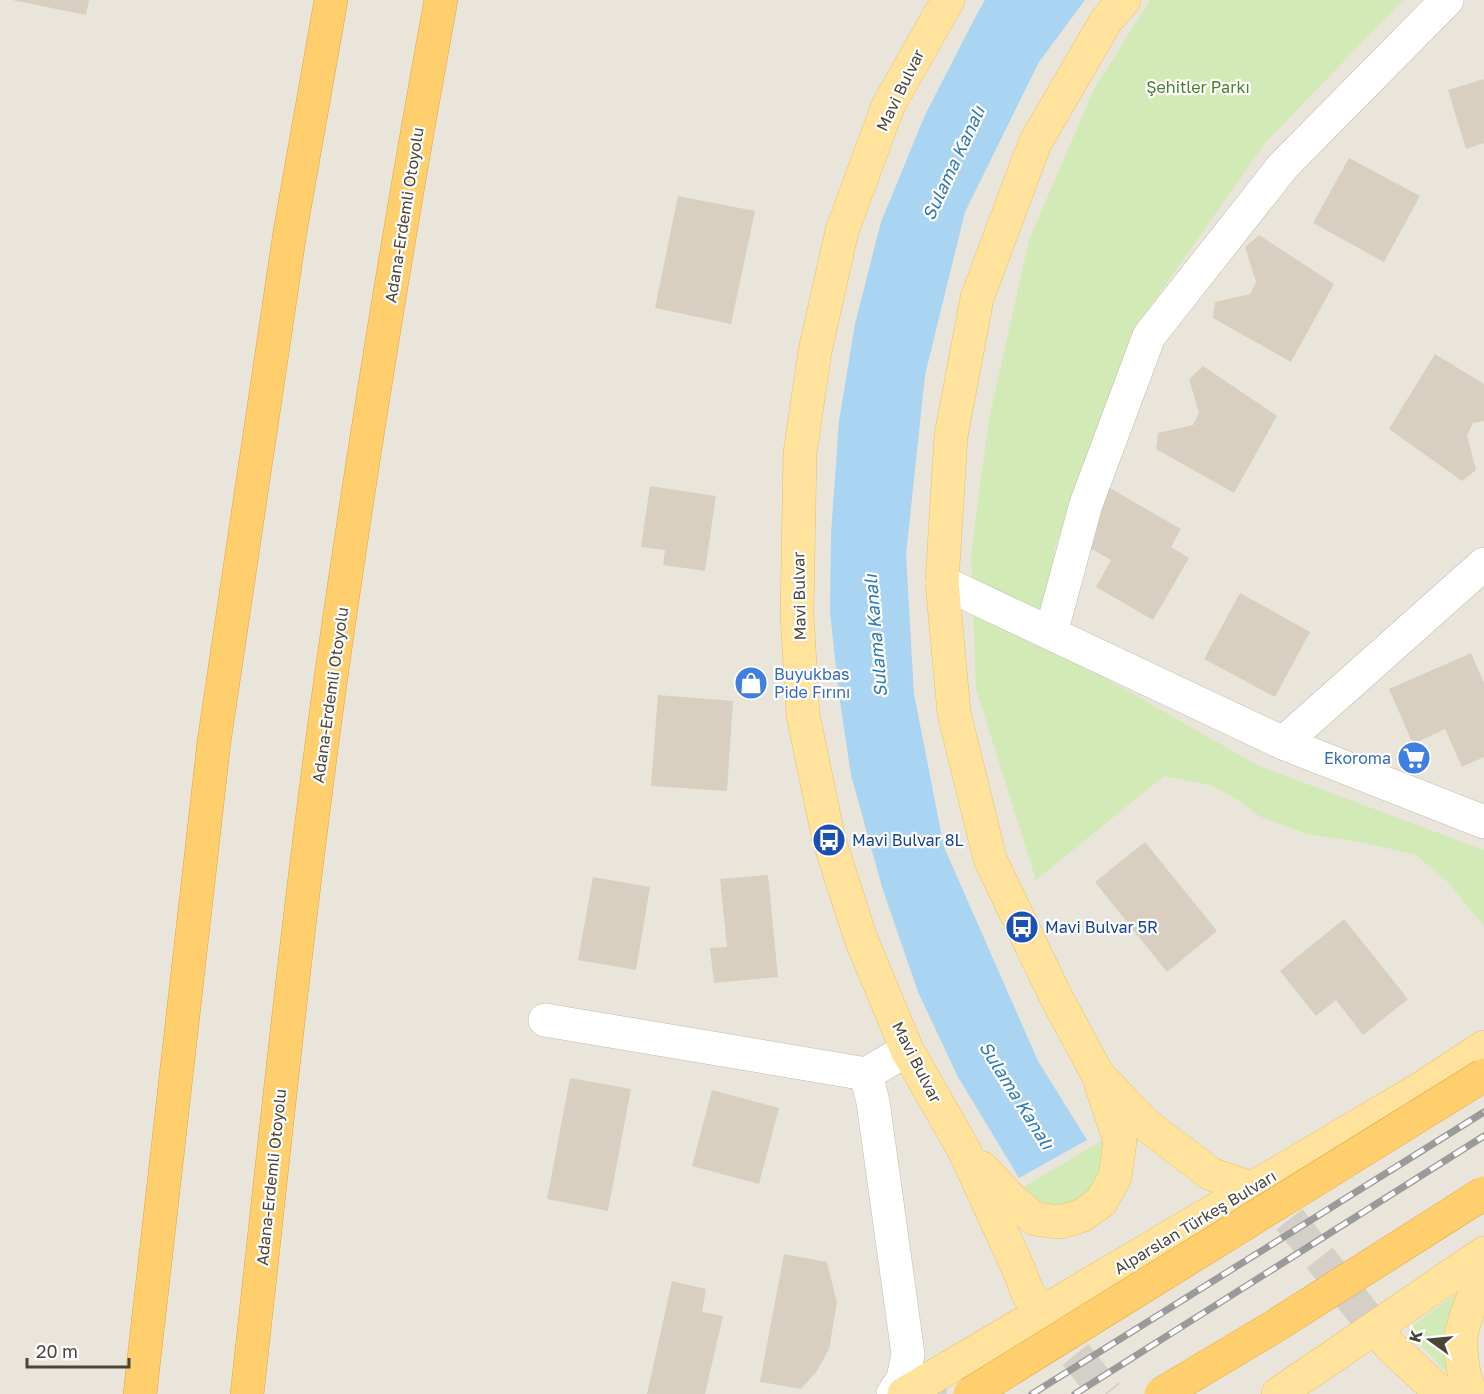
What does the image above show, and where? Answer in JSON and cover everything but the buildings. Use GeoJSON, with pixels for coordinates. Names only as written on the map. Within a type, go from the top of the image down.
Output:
{"type":"FeatureCollection","features":[{"type":"Feature","properties":{"kind":"highway"},"geometry":{"type":"LineString","coordinates":[[140,1394],[214,742],[290,232],[331,0]]}},
{"type":"Feature","properties":{"kind":"highway","name":"Adana-Erdemli Otoyolu"},"geometry":{"type":"LineString","coordinates":[[247,1394],[296,953],[332,671],[409,177],[441,0]]}},
{"type":"Feature","properties":{"kind":"highway","name":"Alparslan Türkeş Bulvarı"},"geometry":{"type":"LineString","coordinates":[[970,1394],[1484,1075]]}},
{"type":"Feature","properties":{"kind":"highway"},"geometry":{"type":"LineString","coordinates":[[1161,1394],[1275,1326],[1484,1193]]}},
{"type":"Feature","properties":{"kind":"main road","name":"Mavi Bulvar"},"geometry":{"type":"LineString","coordinates":[[948,0],[888,106],[842,231],[815,351],[800,453],[797,615],[803,715],[829,840],[861,939],[907,1050],[964,1150],[1028,1294],[1042,1312]]}},
{"type":"Feature","properties":{"kind":"main road"},"geometry":{"type":"LineString","coordinates":[[964,1150],[1012,1200],[1033,1217],[1060,1222],[1081,1216],[1101,1202],[1115,1177],[1120,1141],[1098,1076],[1055,995],[990,859],[954,713],[942,582],[951,436],[977,298],[1035,143],[1106,21],[1124,0]]}},
{"type":"Feature","properties":{"kind":"main road","name":"Alparslan Türkeş Bulvarı"},"geometry":{"type":"LineString","coordinates":[[904,1394],[1420,1089],[1484,1047]]}},
{"type":"Feature","properties":{"kind":"main road"},"geometry":{"type":"LineString","coordinates":[[1098,1076],[1146,1125],[1211,1174],[1251,1188]]}},
{"type":"Feature","properties":{"kind":"main road"},"geometry":{"type":"LineString","coordinates":[[1278,1394],[1484,1253]]}},
{"type":"Feature","properties":{"kind":"main road"},"geometry":{"type":"LineString","coordinates":[[1471,1394],[1467,1386],[1461,1337],[1478,1284],[1484,1276]]}},
{"type":"Feature","properties":{"kind":"main road"},"geometry":{"type":"LineString","coordinates":[[1375,1328],[1391,1347],[1442,1394]]}},
{"type":"Feature","properties":{"kind":"street"},"geometry":{"type":"LineString","coordinates":[[1051,633],[1086,504],[1149,336],[1283,166],[1447,0]]}},
{"type":"Feature","properties":{"kind":"street"},"geometry":{"type":"LineString","coordinates":[[1283,743],[1484,564]]}},
{"type":"Feature","properties":{"kind":"street"},"geometry":{"type":"LineString","coordinates":[[942,582],[1283,743],[1484,822]]}},
{"type":"Feature","properties":{"kind":"street"},"geometry":{"type":"LineString","coordinates":[[545,1020],[866,1074],[907,1050]]}},
{"type":"Feature","properties":{"kind":"street"},"geometry":{"type":"LineString","coordinates":[[866,1074],[873,1102],[909,1354],[903,1379],[893,1394]]}},
{"type":"Feature","properties":{"kind":"shaded area"},"geometry":{"type":"Polygon","coordinates":[[[0,0],[1484,0],[1484,1394],[0,1394],[0,0]]]}},
{"type":"Feature","properties":{"kind":"green space","name":"Şehitler Parkı"},"geometry":{"type":"Polygon","coordinates":[[[1150,0],[1403,0],[1266,142],[1140,321],[1054,550],[1051,647],[1259,766],[1484,850],[1484,927],[1450,884],[1416,855],[1365,843],[1307,834],[1259,816],[1240,801],[1210,785],[1164,776],[1036,880],[976,689],[971,555],[989,419],[1029,240],[1094,89],[1150,0]]]}},
{"type":"Feature","properties":{"kind":"green space"},"geometry":{"type":"Polygon","coordinates":[[[1103,1140],[1100,1167],[1089,1189],[1080,1197],[1070,1202],[1057,1204],[1042,1202],[1022,1188],[1103,1140]]]}},
{"type":"Feature","properties":{"kind":"green space"},"geometry":{"type":"Polygon","coordinates":[[[1468,1285],[1448,1374],[1407,1330],[1468,1285]]]}},
{"type":"Feature","properties":{"kind":"water","name":"Sulama Kanalı"},"geometry":{"type":"Polygon","coordinates":[[[985,0],[1085,0],[1039,62],[965,212],[925,375],[906,555],[914,694],[944,847],[1038,1061],[1087,1140],[1019,1178],[958,1077],[918,992],[882,887],[851,775],[830,612],[831,534],[839,421],[855,324],[881,222],[925,115],[985,0]]]}},
{"type":"Feature","properties":{"kind":"tunnel"},"geometry":{"type":"LineString","coordinates":[[1253,1189],[1271,1196],[1375,1328]]}},
{"type":"Feature","properties":{"kind":"tunnel"},"geometry":{"type":"LineString","coordinates":[[1045,1316],[1107,1394]]}},
{"type":"Feature","properties":{"kind":"tunnel"},"geometry":{"type":"LineString","coordinates":[[914,1388],[967,1394]]}},
{"type":"Feature","properties":{"kind":"railway"},"geometry":{"type":"LineString","coordinates":[[1032,1394],[1484,1112]]}},
{"type":"Feature","properties":{"kind":"railway"},"geometry":{"type":"LineString","coordinates":[[1075,1394],[1484,1136]]}},
{"type":"Feature","properties":{"kind":"place","name":"Buyukbas Pide Fırını"},"geometry":{"type":"Point","coordinates":[751,683]}},
{"type":"Feature","properties":{"kind":"place","name":"Ekoroma"},"geometry":{"type":"Point","coordinates":[1414,758]}},
{"type":"Feature","properties":{"kind":"place","name":"Mavi Bulvar 8L"},"geometry":{"type":"Point","coordinates":[829,840]}},
{"type":"Feature","properties":{"kind":"place","name":"Mavi Bulvar 5R"},"geometry":{"type":"Point","coordinates":[1022,927]}}]}
